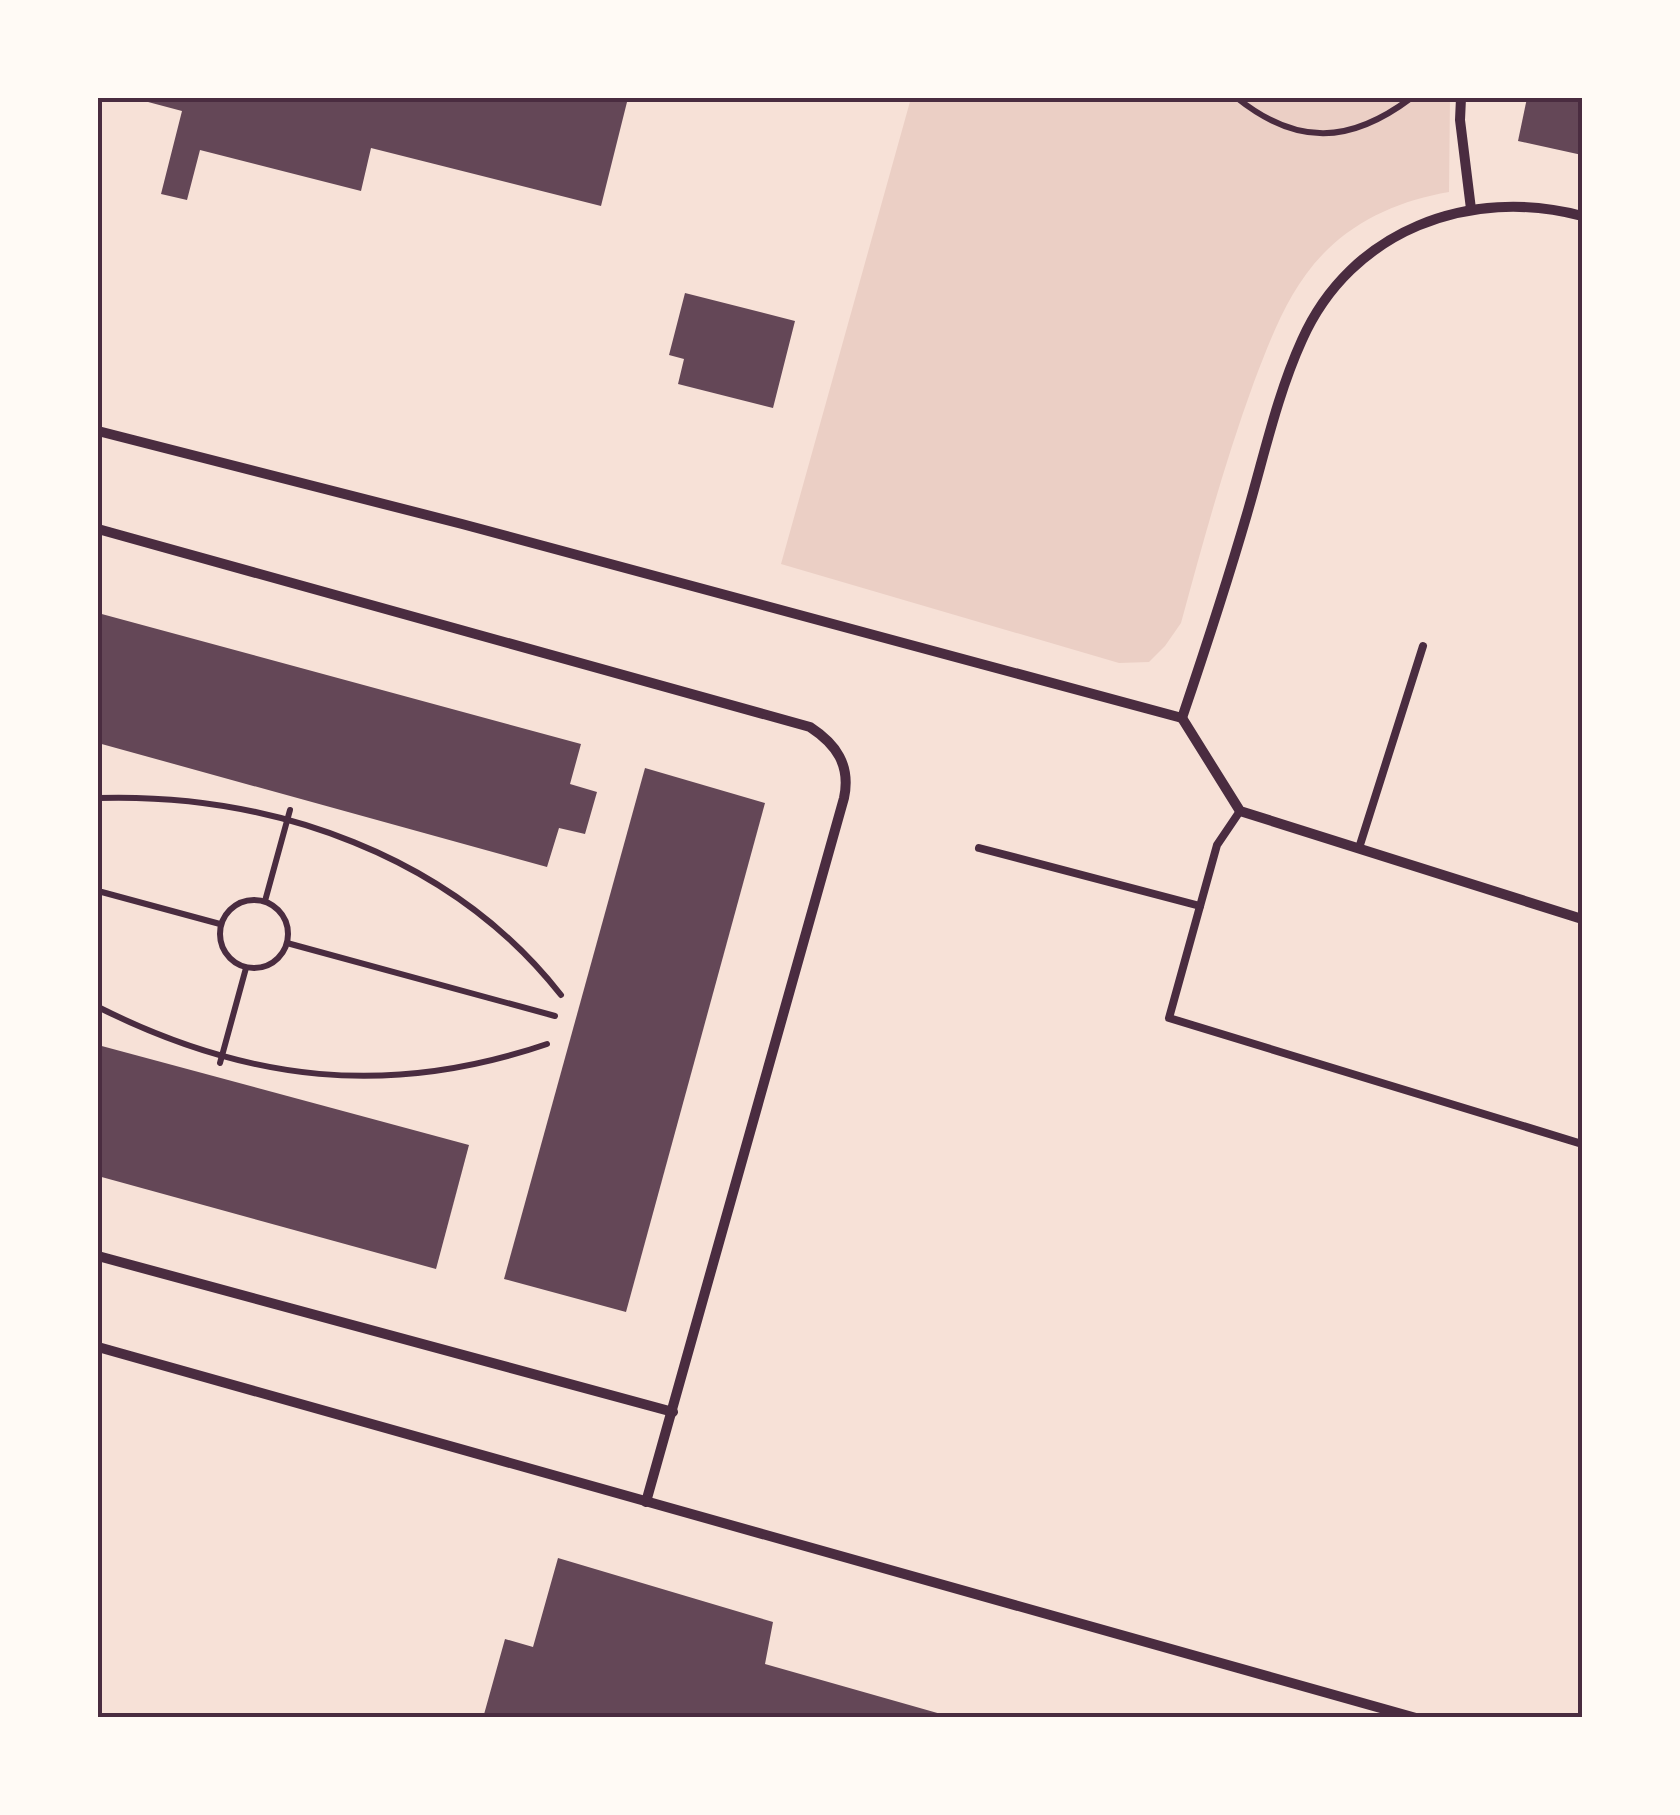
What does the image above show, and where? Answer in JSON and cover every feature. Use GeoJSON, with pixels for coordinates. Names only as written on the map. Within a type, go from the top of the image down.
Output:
{"type":"FeatureCollection","features":[{"type":"Feature","properties":{"kind":"street"},"geometry":{"type":"LineString","coordinates":[[1461,98],[1460,120],[1472,210]]}},
{"type":"Feature","properties":{"kind":"street"},"geometry":{"type":"LineString","coordinates":[[1182,718],[1223,595],[1288,372],[1318,310],[1336,284],[1396,234],[1426,220],[1472,210],[1539,207],[1582,216]]}},
{"type":"Feature","properties":{"kind":"street"},"geometry":{"type":"LineString","coordinates":[[98,430],[1182,718],[1240,811],[1582,919]]}},
{"type":"Feature","properties":{"kind":"street"},"geometry":{"type":"LineString","coordinates":[[98,529],[810,727],[828,738],[841,758],[847,781],[844,798],[646,1502]]}},
{"type":"Feature","properties":{"kind":"street"},"geometry":{"type":"LineString","coordinates":[[98,1256],[674,1412]]}},
{"type":"Feature","properties":{"kind":"street"},"geometry":{"type":"LineString","coordinates":[[98,1347],[1416,1718]]}},
{"type":"Feature","properties":{"kind":"lane"},"geometry":{"type":"LineString","coordinates":[[1359,848],[1423,646]]}},
{"type":"Feature","properties":{"kind":"lane"},"geometry":{"type":"LineString","coordinates":[[1240,811],[1216,845],[1169,1018],[1582,1144]]}},
{"type":"Feature","properties":{"kind":"lane"},"geometry":{"type":"LineString","coordinates":[[979,848],[1200,906]]}},
{"type":"Feature","properties":{"kind":"path"},"geometry":{"type":"LineString","coordinates":[[1237,98],[1288,130],[1333,134],[1364,127],[1410,98]]}},
{"type":"Feature","properties":{"kind":"path"},"geometry":{"type":"LineString","coordinates":[[98,798],[200,801],[287,821],[371,848],[414,868],[504,934],[561,995]]}},
{"type":"Feature","properties":{"kind":"path"},"geometry":{"type":"LineString","coordinates":[[264,901],[290,810]]}},
{"type":"Feature","properties":{"kind":"path"},"geometry":{"type":"LineString","coordinates":[[98,891],[220,924]]}},
{"type":"Feature","properties":{"kind":"path"},"geometry":{"type":"LineString","coordinates":[[264,901],[280,910],[287,924],[287,943],[271,964],[246,968],[225,954],[219,938],[220,924],[228,910],[240,902],[264,901]]}},
{"type":"Feature","properties":{"kind":"path"},"geometry":{"type":"LineString","coordinates":[[287,943],[555,1016]]}},
{"type":"Feature","properties":{"kind":"path"},"geometry":{"type":"LineString","coordinates":[[221,1060],[246,968]]}},
{"type":"Feature","properties":{"kind":"path"},"geometry":{"type":"LineString","coordinates":[[98,1007],[221,1060],[298,1071],[385,1077],[462,1069],[548,1044]]}},
{"type":"Feature","properties":{"kind":"shaded area"},"geometry":{"type":"Polygon","coordinates":[[[911,98],[1450,98],[1449,192],[1399,205],[1340,238],[1314,264],[1283,312],[1233,442],[1181,623],[1149,662],[1119,663],[781,564],[911,98]]]}},
{"type":"Feature","properties":{"kind":"building"},"geometry":{"type":"Polygon","coordinates":[[[133,98],[628,98],[601,206],[371,148],[361,191],[200,150],[187,200],[161,194],[182,111],[133,98]]]}},
{"type":"Feature","properties":{"kind":"building"},"geometry":{"type":"Polygon","coordinates":[[[1527,98],[1582,98],[1582,155],[1518,141],[1527,98]]]}},
{"type":"Feature","properties":{"kind":"building"},"geometry":{"type":"Polygon","coordinates":[[[685,293],[795,321],[773,408],[678,384],[684,359],[669,355],[685,293]]]}},
{"type":"Feature","properties":{"kind":"building"},"geometry":{"type":"Polygon","coordinates":[[[98,613],[581,744],[570,784],[597,792],[585,834],[559,828],[547,867],[98,743],[98,613]]]}},
{"type":"Feature","properties":{"kind":"building"},"geometry":{"type":"Polygon","coordinates":[[[645,768],[765,803],[626,1312],[504,1279],[645,768]]]}},
{"type":"Feature","properties":{"kind":"building"},"geometry":{"type":"Polygon","coordinates":[[[98,1045],[469,1145],[436,1269],[98,1176],[98,1045]]]}},
{"type":"Feature","properties":{"kind":"building"},"geometry":{"type":"Polygon","coordinates":[[[558,1558],[773,1622],[765,1664],[955,1718],[483,1718],[505,1639],[533,1647],[558,1558]]]}}]}
